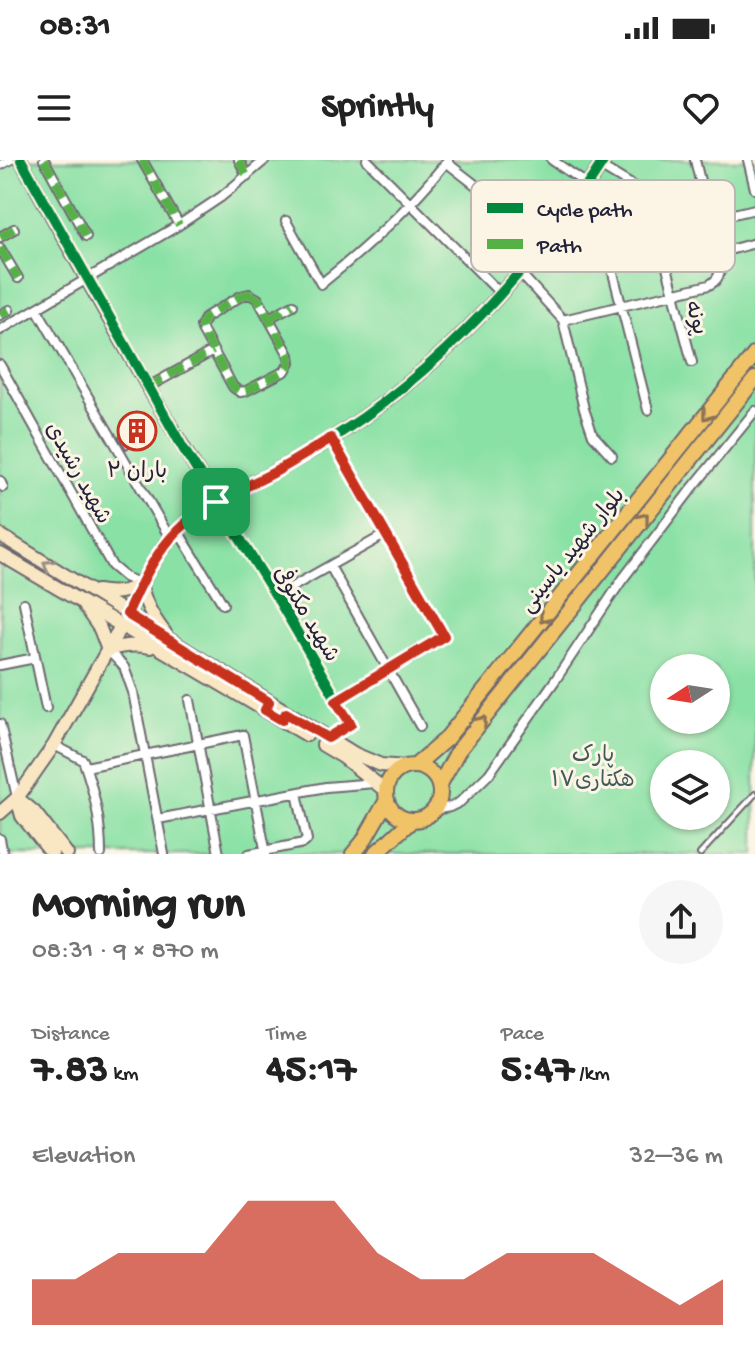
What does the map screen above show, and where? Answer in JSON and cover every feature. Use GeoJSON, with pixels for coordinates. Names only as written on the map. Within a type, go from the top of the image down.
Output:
{"type":"FeatureCollection","features":[{"type":"Feature","properties":{"kind":"main road","name":"بلوار شهید یاسینی"},"geometry":{"type":"LineString","coordinates":[[410,766],[446,739],[755,354]]}},
{"type":"Feature","properties":{"kind":"main road","name":"بلوار شهید یاسینی"},"geometry":{"type":"LineString","coordinates":[[439,786],[458,751],[755,379]]}},
{"type":"Feature","properties":{"kind":"main road"},"geometry":{"type":"LineString","coordinates":[[353,854],[363,842],[383,791],[392,776],[410,766],[430,772],[439,786],[440,794],[434,810],[420,819],[412,820],[396,814],[383,791]]}},
{"type":"Feature","properties":{"kind":"main road"},"geometry":{"type":"LineString","coordinates":[[375,854],[412,820]]}},
{"type":"Feature","properties":{"kind":"street"},"geometry":{"type":"LineString","coordinates":[[0,165],[10,160]]}},
{"type":"Feature","properties":{"kind":"street"},"geometry":{"type":"LineString","coordinates":[[21,160],[216,502]]}},
{"type":"Feature","properties":{"kind":"street"},"geometry":{"type":"LineString","coordinates":[[44,160],[86,236]]}},
{"type":"Feature","properties":{"kind":"street"},"geometry":{"type":"LineString","coordinates":[[142,160],[179,225]]}},
{"type":"Feature","properties":{"kind":"street"},"geometry":{"type":"LineString","coordinates":[[239,160],[247,176]]}},
{"type":"Feature","properties":{"kind":"street"},"geometry":{"type":"LineString","coordinates":[[0,330],[179,225],[221,197],[265,160]]}},
{"type":"Feature","properties":{"kind":"street"},"geometry":{"type":"LineString","coordinates":[[367,160],[471,264]]}},
{"type":"Feature","properties":{"kind":"street"},"geometry":{"type":"LineString","coordinates":[[552,160],[581,180]]}},
{"type":"Feature","properties":{"kind":"street"},"geometry":{"type":"LineString","coordinates":[[695,160],[700,180]]}},
{"type":"Feature","properties":{"kind":"street"},"geometry":{"type":"LineString","coordinates":[[748,160],[755,189]]}},
{"type":"Feature","properties":{"kind":"street"},"geometry":{"type":"LineString","coordinates":[[286,221],[321,284],[362,251],[411,203],[447,161],[471,180]]}},
{"type":"Feature","properties":{"kind":"street"},"geometry":{"type":"LineString","coordinates":[[591,180],[602,163]]}},
{"type":"Feature","properties":{"kind":"street","name":"پونه"},"geometry":{"type":"LineString","coordinates":[[602,163],[626,180]]}},
{"type":"Feature","properties":{"kind":"street"},"geometry":{"type":"LineString","coordinates":[[735,214],[755,209]]}},
{"type":"Feature","properties":{"kind":"street"},"geometry":{"type":"LineString","coordinates":[[0,237],[14,229]]}},
{"type":"Feature","properties":{"kind":"street"},"geometry":{"type":"LineString","coordinates":[[735,248],[755,243]]}},
{"type":"Feature","properties":{"kind":"street"},"geometry":{"type":"LineString","coordinates":[[0,248],[18,278]]}},
{"type":"Feature","properties":{"kind":"street"},"geometry":{"type":"LineString","coordinates":[[479,272],[502,295]]}},
{"type":"Feature","properties":{"kind":"street"},"geometry":{"type":"LineString","coordinates":[[613,272],[648,410]]}},
{"type":"Feature","properties":{"kind":"street","name":"پونه"},"geometry":{"type":"LineString","coordinates":[[667,272],[692,362]]}},
{"type":"Feature","properties":{"kind":"street"},"geometry":{"type":"LineString","coordinates":[[563,320],[709,285],[720,272]]}},
{"type":"Feature","properties":{"kind":"street"},"geometry":{"type":"LineString","coordinates":[[0,813],[17,798],[54,745],[154,560],[174,534],[216,502],[331,438],[412,380],[460,337],[520,273],[563,320],[593,435],[612,456]]}},
{"type":"Feature","properties":{"kind":"street"},"geometry":{"type":"LineString","coordinates":[[249,294],[256,297],[269,318],[290,362],[285,371],[240,392],[233,387],[213,351],[201,329],[202,322],[249,294]]}},
{"type":"Feature","properties":{"kind":"street"},"geometry":{"type":"LineString","coordinates":[[269,318],[293,305]]}},
{"type":"Feature","properties":{"kind":"street"},"geometry":{"type":"LineString","coordinates":[[37,309],[174,534],[223,604]]}},
{"type":"Feature","properties":{"kind":"street"},"geometry":{"type":"LineString","coordinates":[[148,387],[213,351]]}},
{"type":"Feature","properties":{"kind":"street","name":"شهید رشیدی"},"geometry":{"type":"LineString","coordinates":[[0,365],[112,566],[125,577],[141,584]]}},
{"type":"Feature","properties":{"kind":"street"},"geometry":{"type":"LineString","coordinates":[[434,810],[460,802],[489,774],[640,555],[755,411]]}},
{"type":"Feature","properties":{"kind":"street"},"geometry":{"type":"LineString","coordinates":[[331,438],[444,636],[336,701]]}},
{"type":"Feature","properties":{"kind":"street","name":"شهید مکتوفی"},"geometry":{"type":"LineString","coordinates":[[216,502],[276,596],[351,724],[328,738]]}},
{"type":"Feature","properties":{"kind":"street"},"geometry":{"type":"LineString","coordinates":[[276,596],[386,534]]}},
{"type":"Feature","properties":{"kind":"street"},"geometry":{"type":"LineString","coordinates":[[0,535],[80,592],[284,716],[381,765],[410,766]]}},
{"type":"Feature","properties":{"kind":"street"},"geometry":{"type":"LineString","coordinates":[[0,554],[80,592],[122,593],[141,584]]}},
{"type":"Feature","properties":{"kind":"street"},"geometry":{"type":"LineString","coordinates":[[330,566],[420,726]]}},
{"type":"Feature","properties":{"kind":"street"},"geometry":{"type":"LineString","coordinates":[[141,584],[143,596],[170,647]]}},
{"type":"Feature","properties":{"kind":"street"},"geometry":{"type":"LineString","coordinates":[[80,592],[108,650],[124,667],[133,692],[164,854]]}},
{"type":"Feature","properties":{"kind":"street"},"geometry":{"type":"LineString","coordinates":[[24,603],[46,708]]}},
{"type":"Feature","properties":{"kind":"street"},"geometry":{"type":"LineString","coordinates":[[108,650],[138,645],[170,647]]}},
{"type":"Feature","properties":{"kind":"street"},"geometry":{"type":"LineString","coordinates":[[0,665],[35,658]]}},
{"type":"Feature","properties":{"kind":"street"},"geometry":{"type":"LineString","coordinates":[[190,700],[219,854]]}},
{"type":"Feature","properties":{"kind":"street"},"geometry":{"type":"LineString","coordinates":[[284,716],[343,757],[383,791]]}},
{"type":"Feature","properties":{"kind":"street"},"geometry":{"type":"LineString","coordinates":[[0,725],[22,816],[52,854]]}},
{"type":"Feature","properties":{"kind":"street"},"geometry":{"type":"LineString","coordinates":[[86,767],[243,735],[265,852]]}},
{"type":"Feature","properties":{"kind":"street"},"geometry":{"type":"LineString","coordinates":[[54,745],[83,760],[91,782],[101,833],[101,854]]}},
{"type":"Feature","properties":{"kind":"street"},"geometry":{"type":"LineString","coordinates":[[158,819],[326,787],[383,791]]}},
{"type":"Feature","properties":{"kind":"street"},"geometry":{"type":"LineString","coordinates":[[249,854],[307,840],[297,793]]}},
{"type":"Feature","properties":{"kind":"street"},"geometry":{"type":"LineString","coordinates":[[17,798],[34,812],[67,854]]}},
{"type":"Feature","properties":{"kind":"street"},"geometry":{"type":"LineString","coordinates":[[0,839],[3,854]]}},
{"type":"Feature","properties":{"kind":"lane"},"geometry":{"type":"LineString","coordinates":[[700,854],[755,794]]}},
{"type":"Feature","properties":{"kind":"green space","name":"پارک ۱۷هکتاری"},"geometry":{"type":"Polygon","coordinates":[[[0,160],[755,160],[755,854],[0,854],[0,160]]]}},
{"type":"Feature","properties":{"kind":"building","name":"باران ۲"},"geometry":{"type":"Polygon","coordinates":[[[142,424],[148,438],[126,449],[119,437],[142,424]]]}},
{"type":"Feature","properties":{"kind":"marked path"},"geometry":{"type":"LineString","coordinates":[[44,160],[86,236]]}},
{"type":"Feature","properties":{"kind":"marked path"},"geometry":{"type":"LineString","coordinates":[[142,160],[179,225]]}},
{"type":"Feature","properties":{"kind":"marked path"},"geometry":{"type":"LineString","coordinates":[[239,160],[247,176]]}},
{"type":"Feature","properties":{"kind":"marked path"},"geometry":{"type":"LineString","coordinates":[[0,237],[14,229]]}},
{"type":"Feature","properties":{"kind":"marked path"},"geometry":{"type":"LineString","coordinates":[[0,248],[18,278]]}},
{"type":"Feature","properties":{"kind":"marked path"},"geometry":{"type":"LineString","coordinates":[[249,294],[258,299],[290,362],[285,371],[240,392],[233,387],[201,326],[206,317],[249,294]]}},
{"type":"Feature","properties":{"kind":"marked path"},"geometry":{"type":"LineString","coordinates":[[269,318],[293,305]]}},
{"type":"Feature","properties":{"kind":"marked path"},"geometry":{"type":"LineString","coordinates":[[0,315],[9,310]]}},
{"type":"Feature","properties":{"kind":"marked path"},"geometry":{"type":"LineString","coordinates":[[148,387],[213,351]]}},
{"type":"Feature","properties":{"kind":"cycle path"},"geometry":{"type":"LineString","coordinates":[[21,160],[183,448],[276,596],[351,724],[328,738]]}},
{"type":"Feature","properties":{"kind":"cycle path"},"geometry":{"type":"LineString","coordinates":[[590,180],[604,160]]}},
{"type":"Feature","properties":{"kind":"cycle path"},"geometry":{"type":"LineString","coordinates":[[127,614],[157,557],[179,529],[216,502],[318,447],[391,397],[466,330],[518,272]]}},
{"type":"Feature","properties":{"kind":"place","name":"باران ۲"},"geometry":{"type":"Point","coordinates":[137,431]}},
{"type":"Feature","properties":{"kind":"route"},"geometry":{"type":"LineString","coordinates":[[331,438],[444,636],[336,701],[351,724],[328,738],[286,713],[282,720],[265,710],[269,702],[127,614],[154,560],[170,538],[216,502],[331,438]]}}]}
